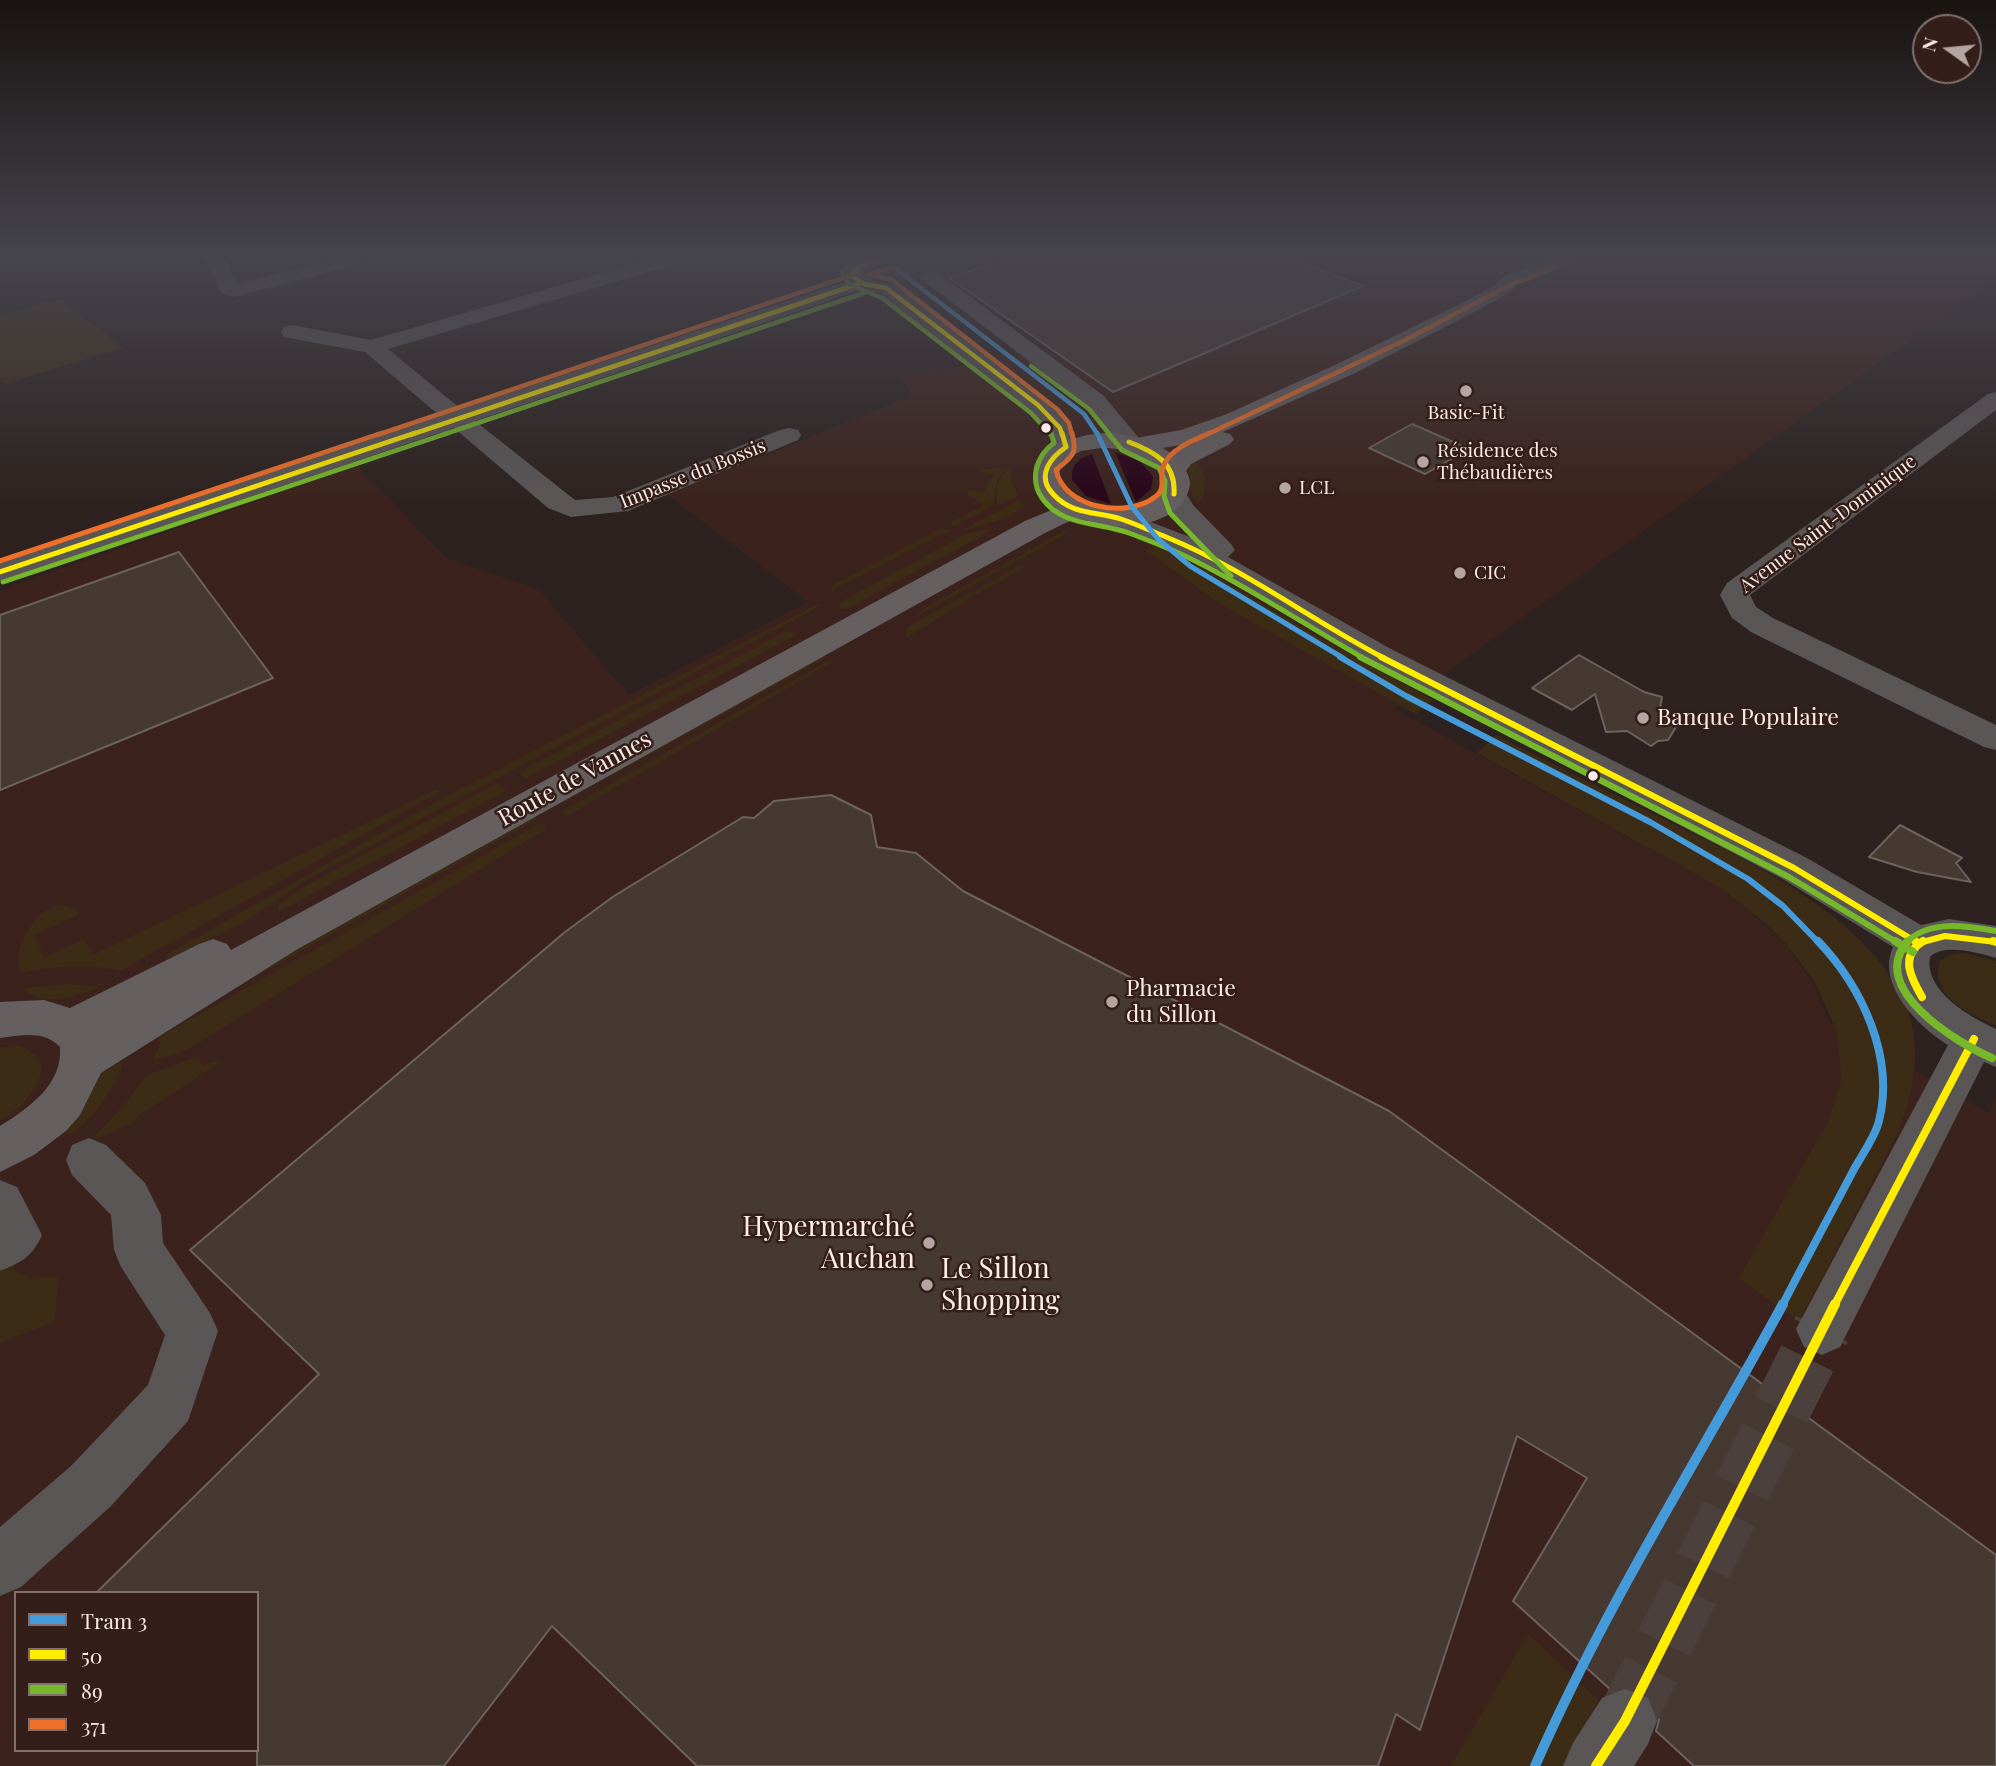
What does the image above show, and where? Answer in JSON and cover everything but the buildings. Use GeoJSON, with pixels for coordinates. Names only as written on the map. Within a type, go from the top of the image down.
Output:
{"type":"FeatureCollection","features":[{"type":"Feature","properties":{"kind":"main road"},"geometry":{"type":"LineString","coordinates":[[1403,340],[1236,419],[1186,437],[1133,444],[1103,440],[1066,447],[1051,457],[1045,477],[1062,501],[1090,515],[1119,518],[1156,511],[1173,482],[1182,458],[1413,340]]}},
{"type":"Feature","properties":{"kind":"main road"},"geometry":{"type":"LineString","coordinates":[[1133,444],[1158,455],[1173,482]]}},
{"type":"Feature","properties":{"kind":"main road","name":"Route de Vannes"},"geometry":{"type":"LineString","coordinates":[[78,1044],[282,939],[1023,533],[1062,501]]}},
{"type":"Feature","properties":{"kind":"main road"},"geometry":{"type":"LineString","coordinates":[[0,1020],[45,1016],[78,1044],[75,1085],[50,1115],[28,1135],[0,1150]]}},
{"type":"Feature","properties":{"kind":"street"},"geometry":{"type":"LineString","coordinates":[[337,340],[372,347],[394,340]]}},
{"type":"Feature","properties":{"kind":"street"},"geometry":{"type":"LineString","coordinates":[[0,572],[460,419],[669,340]]}},
{"type":"Feature","properties":{"kind":"street"},"geometry":{"type":"LineString","coordinates":[[955,340],[1038,405],[1060,428],[1066,447]]}},
{"type":"Feature","properties":{"kind":"street"},"geometry":{"type":"LineString","coordinates":[[1019,340],[1096,401],[1133,444]]}},
{"type":"Feature","properties":{"kind":"street","name":"Impasse du Bossis"},"geometry":{"type":"LineString","coordinates":[[372,347],[558,502],[571,509],[618,505],[789,435]]}},
{"type":"Feature","properties":{"kind":"street","name":"Avenue Saint-Dominique"},"geometry":{"type":"LineString","coordinates":[[1996,399],[1737,589],[1735,596],[1743,612],[1762,625],[1996,739]]}},
{"type":"Feature","properties":{"kind":"street"},"geometry":{"type":"LineString","coordinates":[[1173,482],[1179,508],[1214,541],[1246,577]]}},
{"type":"Feature","properties":{"kind":"street"},"geometry":{"type":"LineString","coordinates":[[1119,518],[1180,542],[1246,577],[1380,656],[1794,868],[1855,902],[1919,943]]}},
{"type":"Feature","properties":{"kind":"street"},"geometry":{"type":"LineString","coordinates":[[1822,1329],[1985,1044],[1942,1018],[1920,993],[1909,970],[1909,959],[1919,943],[1936,935],[1960,934],[1996,942]]}},
{"type":"Feature","properties":{"kind":"street"},"geometry":{"type":"LineString","coordinates":[[0,1566],[91,1486],[169,1402],[192,1331],[139,1250],[137,1215],[128,1199],[89,1160]]}},
{"type":"Feature","properties":{"kind":"street"},"geometry":{"type":"LineString","coordinates":[[0,1202],[17,1235],[0,1247]]}},
{"type":"Feature","properties":{"kind":"street"},"geometry":{"type":"LineString","coordinates":[[1597,1766],[1625,1721],[1620,1766]]}},
{"type":"Feature","properties":{"kind":"shaded area"},"geometry":{"type":"Polygon","coordinates":[[[0,340],[113,340],[123,348],[4,384],[0,381],[0,340]]]}},
{"type":"Feature","properties":{"kind":"shaded area"},"geometry":{"type":"Polygon","coordinates":[[[1185,340],[1910,340],[1395,709],[1719,887],[1784,943],[1812,982],[1830,1023],[1989,1113],[1996,1097],[1996,1766],[0,1766],[0,590],[357,466],[447,558],[538,589],[629,695],[808,602],[668,495],[913,395],[900,378],[982,362],[1055,352],[1113,392],[1209,351],[1185,340]]]}},
{"type":"Feature","properties":{"kind":"shaded area"},"geometry":{"type":"Polygon","coordinates":[[[1115,452],[1140,461],[1153,477],[1151,489],[1136,502],[1115,452]]]}},
{"type":"Feature","properties":{"kind":"shaded area"},"geometry":{"type":"Polygon","coordinates":[[[1092,454],[1111,504],[1086,496],[1072,480],[1076,463],[1092,454]]]}},
{"type":"Feature","properties":{"kind":"shaded area"},"geometry":{"type":"Polygon","coordinates":[[[1194,460],[1205,481],[1204,493],[1198,504],[1192,496],[1188,466],[1194,460]]]}},
{"type":"Feature","properties":{"kind":"shaded area"},"geometry":{"type":"Polygon","coordinates":[[[1004,468],[995,486],[994,505],[955,526],[950,523],[985,505],[967,494],[969,491],[984,492],[994,474],[980,471],[1004,468]]]}},
{"type":"Feature","properties":{"kind":"shaded area"},"geometry":{"type":"Polygon","coordinates":[[[1006,469],[1011,469],[1010,478],[1018,496],[997,505],[997,486],[1006,469]]]}},
{"type":"Feature","properties":{"kind":"shaded area"},"geometry":{"type":"Polygon","coordinates":[[[1019,500],[1026,507],[1002,519],[959,532],[1019,500]]]}},
{"type":"Feature","properties":{"kind":"shaded area"},"geometry":{"type":"Polygon","coordinates":[[[943,527],[948,531],[830,591],[833,585],[943,527]]]}},
{"type":"Feature","properties":{"kind":"shaded area"},"geometry":{"type":"Polygon","coordinates":[[[996,528],[846,609],[839,609],[841,602],[966,534],[996,528]]]}},
{"type":"Feature","properties":{"kind":"shaded area"},"geometry":{"type":"Polygon","coordinates":[[[1066,530],[1069,532],[912,619],[925,608],[1066,530]]]}},
{"type":"Feature","properties":{"kind":"shaded area"},"geometry":{"type":"Polygon","coordinates":[[[1160,542],[1298,625],[1433,700],[1416,714],[1219,603],[1146,550],[1160,542]]]}},
{"type":"Feature","properties":{"kind":"shaded area"},"geometry":{"type":"Polygon","coordinates":[[[1021,565],[1023,568],[906,638],[908,627],[1021,565]]]}},
{"type":"Feature","properties":{"kind":"shaded area"},"geometry":{"type":"Polygon","coordinates":[[[818,604],[820,606],[306,880],[246,921],[169,958],[166,955],[447,796],[818,604]]]}},
{"type":"Feature","properties":{"kind":"shaded area"},"geometry":{"type":"Polygon","coordinates":[[[788,630],[796,635],[526,778],[520,772],[788,630]]]}},
{"type":"Feature","properties":{"kind":"shaded area"},"geometry":{"type":"Polygon","coordinates":[[[816,652],[825,658],[556,806],[550,800],[816,652]]]}},
{"type":"Feature","properties":{"kind":"shaded area"},"geometry":{"type":"Polygon","coordinates":[[[830,660],[832,662],[567,816],[563,811],[830,660]]]}},
{"type":"Feature","properties":{"kind":"shaded area"},"geometry":{"type":"Polygon","coordinates":[[[1496,735],[1759,868],[1796,890],[1860,940],[1886,970],[1905,1003],[1911,1019],[1915,1052],[1912,1085],[1904,1117],[1799,1321],[1739,1278],[1828,1122],[1842,1078],[1837,1032],[1815,982],[1786,944],[1763,921],[1721,888],[1477,753],[1496,735]]]}},
{"type":"Feature","properties":{"kind":"shaded area"},"geometry":{"type":"Polygon","coordinates":[[[498,783],[506,791],[278,912],[278,906],[305,886],[498,783]]]}},
{"type":"Feature","properties":{"kind":"shaded area"},"geometry":{"type":"Polygon","coordinates":[[[437,789],[439,792],[120,971],[70,966],[21,973],[19,960],[26,933],[45,911],[56,906],[68,907],[80,914],[35,935],[44,958],[85,939],[93,955],[437,789]]]}},
{"type":"Feature","properties":{"kind":"shaded area"},"geometry":{"type":"Polygon","coordinates":[[[531,812],[537,819],[212,1001],[267,960],[531,812]]]}},
{"type":"Feature","properties":{"kind":"shaded area"},"geometry":{"type":"Polygon","coordinates":[[[541,823],[547,828],[193,1046],[154,1060],[160,1044],[159,1037],[541,823]]]}},
{"type":"Feature","properties":{"kind":"shaded area"},"geometry":{"type":"Polygon","coordinates":[[[1964,953],[1996,961],[1996,1025],[1975,1016],[1954,1002],[1940,984],[1940,961],[1949,955],[1964,953]]]}},
{"type":"Feature","properties":{"kind":"shaded area"},"geometry":{"type":"Polygon","coordinates":[[[66,984],[101,987],[72,996],[50,999],[31,995],[24,988],[66,984]]]}},
{"type":"Feature","properties":{"kind":"shaded area"},"geometry":{"type":"Polygon","coordinates":[[[19,1046],[33,1053],[40,1062],[41,1073],[30,1095],[0,1121],[0,1047],[19,1046]]]}},
{"type":"Feature","properties":{"kind":"shaded area"},"geometry":{"type":"Polygon","coordinates":[[[197,1057],[203,1065],[219,1060],[215,1066],[136,1117],[136,1121],[91,1140],[118,1112],[147,1075],[197,1057]]]}},
{"type":"Feature","properties":{"kind":"shaded area"},"geometry":{"type":"Polygon","coordinates":[[[124,1060],[116,1081],[102,1103],[86,1121],[68,1134],[66,1125],[99,1076],[124,1060]]]}},
{"type":"Feature","properties":{"kind":"shaded area"},"geometry":{"type":"Polygon","coordinates":[[[11,1262],[15,1271],[32,1279],[58,1276],[55,1321],[0,1343],[0,1267],[11,1262]]]}},
{"type":"Feature","properties":{"kind":"shaded area"},"geometry":{"type":"Polygon","coordinates":[[[1528,1634],[1599,1701],[1563,1766],[1451,1766],[1528,1634]]]}},
{"type":"Feature","properties":{"kind":"tunnel"},"geometry":{"type":"LineString","coordinates":[[1625,1721],[1822,1329]]}},
{"type":"Feature","properties":{"kind":"tram line","name":"3"},"geometry":{"type":"LineString","coordinates":[[989,340],[1084,414],[1099,436],[1138,516],[1158,539],[1190,566],[1406,696],[1650,822],[1748,879],[1783,906],[1830,954],[1860,998],[1876,1039],[1883,1071],[1879,1122],[1781,1307],[1659,1523],[1553,1725],[1535,1766]]}},
{"type":"Feature","properties":{"kind":"transit line","name":"371"},"geometry":{"type":"LineString","coordinates":[[0,561],[657,340]]}},
{"type":"Feature","properties":{"kind":"transit line","name":"50"},"geometry":{"type":"LineString","coordinates":[[0,572],[690,340]]}},
{"type":"Feature","properties":{"kind":"transit line","name":"89"},"geometry":{"type":"LineString","coordinates":[[3,582],[723,340]]}},
{"type":"Feature","properties":{"kind":"transit line","name":"89"},"geometry":{"type":"LineString","coordinates":[[937,340],[1031,413],[1051,433],[1054,443],[1042,451],[1035,470],[1041,497],[1057,512],[1087,525],[1116,528],[1183,555],[1375,665],[1789,877],[1913,952]]}},
{"type":"Feature","properties":{"kind":"transit line","name":"50"},"geometry":{"type":"LineString","coordinates":[[954,340],[1038,405],[1060,428],[1066,447]]}},
{"type":"Feature","properties":{"kind":"transit line","name":"371"},"geometry":{"type":"LineString","coordinates":[[969,340],[1057,409],[1069,423],[1076,448],[1074,454],[1056,470],[1059,483],[1081,501],[1114,507],[1145,503],[1160,494],[1165,463],[1186,444],[1404,340]]}},
{"type":"Feature","properties":{"kind":"transit line","name":"89"},"geometry":{"type":"LineString","coordinates":[[1031,366],[1089,409],[1122,450],[1159,468],[1165,481],[1164,496],[1170,513],[1231,576]]}},
{"type":"Feature","properties":{"kind":"transit line","name":"50"},"geometry":{"type":"LineString","coordinates":[[1129,442],[1156,454],[1169,466],[1175,483],[1174,494]]}},
{"type":"Feature","properties":{"kind":"transit line","name":"50"},"geometry":{"type":"LineString","coordinates":[[1066,447],[1051,457],[1045,470],[1050,492],[1062,503],[1090,515],[1119,518],[1188,546],[1380,656],[1794,868],[1918,943]]}},
{"type":"Feature","properties":{"kind":"transit line","name":"89"},"geometry":{"type":"LineString","coordinates":[[1992,1058],[1953,1039],[1927,1019],[1903,986],[1897,966],[1900,950],[1911,938],[1928,930],[1972,926],[1996,931]]}},
{"type":"Feature","properties":{"kind":"transit line","name":"50"},"geometry":{"type":"LineString","coordinates":[[1922,997],[1912,980],[1908,966],[1912,950],[1920,942],[1945,936],[1996,942]]}},
{"type":"Feature","properties":{"kind":"transit line","name":"50"},"geometry":{"type":"LineString","coordinates":[[1596,1766],[1625,1721],[1822,1329],[1974,1039]]}},
{"type":"Feature","properties":{"kind":"place","name":"Basic-Fit"},"geometry":{"type":"Point","coordinates":[1466,391]}},
{"type":"Feature","properties":{"kind":"place","name":"Résidence des Thébaudières"},"geometry":{"type":"Point","coordinates":[1423,462]}},
{"type":"Feature","properties":{"kind":"place","name":"LCL"},"geometry":{"type":"Point","coordinates":[1285,488]}},
{"type":"Feature","properties":{"kind":"place","name":"CIC"},"geometry":{"type":"Point","coordinates":[1460,573]}},
{"type":"Feature","properties":{"kind":"place","name":"Banque Populaire"},"geometry":{"type":"Point","coordinates":[1643,718]}},
{"type":"Feature","properties":{"kind":"place","name":"Pharmacie du Sillon"},"geometry":{"type":"Point","coordinates":[1112,1002]}},
{"type":"Feature","properties":{"kind":"place","name":"Hypermarché Auchan"},"geometry":{"type":"Point","coordinates":[929,1243]}},
{"type":"Feature","properties":{"kind":"place","name":"Le Sillon Shopping"},"geometry":{"type":"Point","coordinates":[927,1285]}}]}
